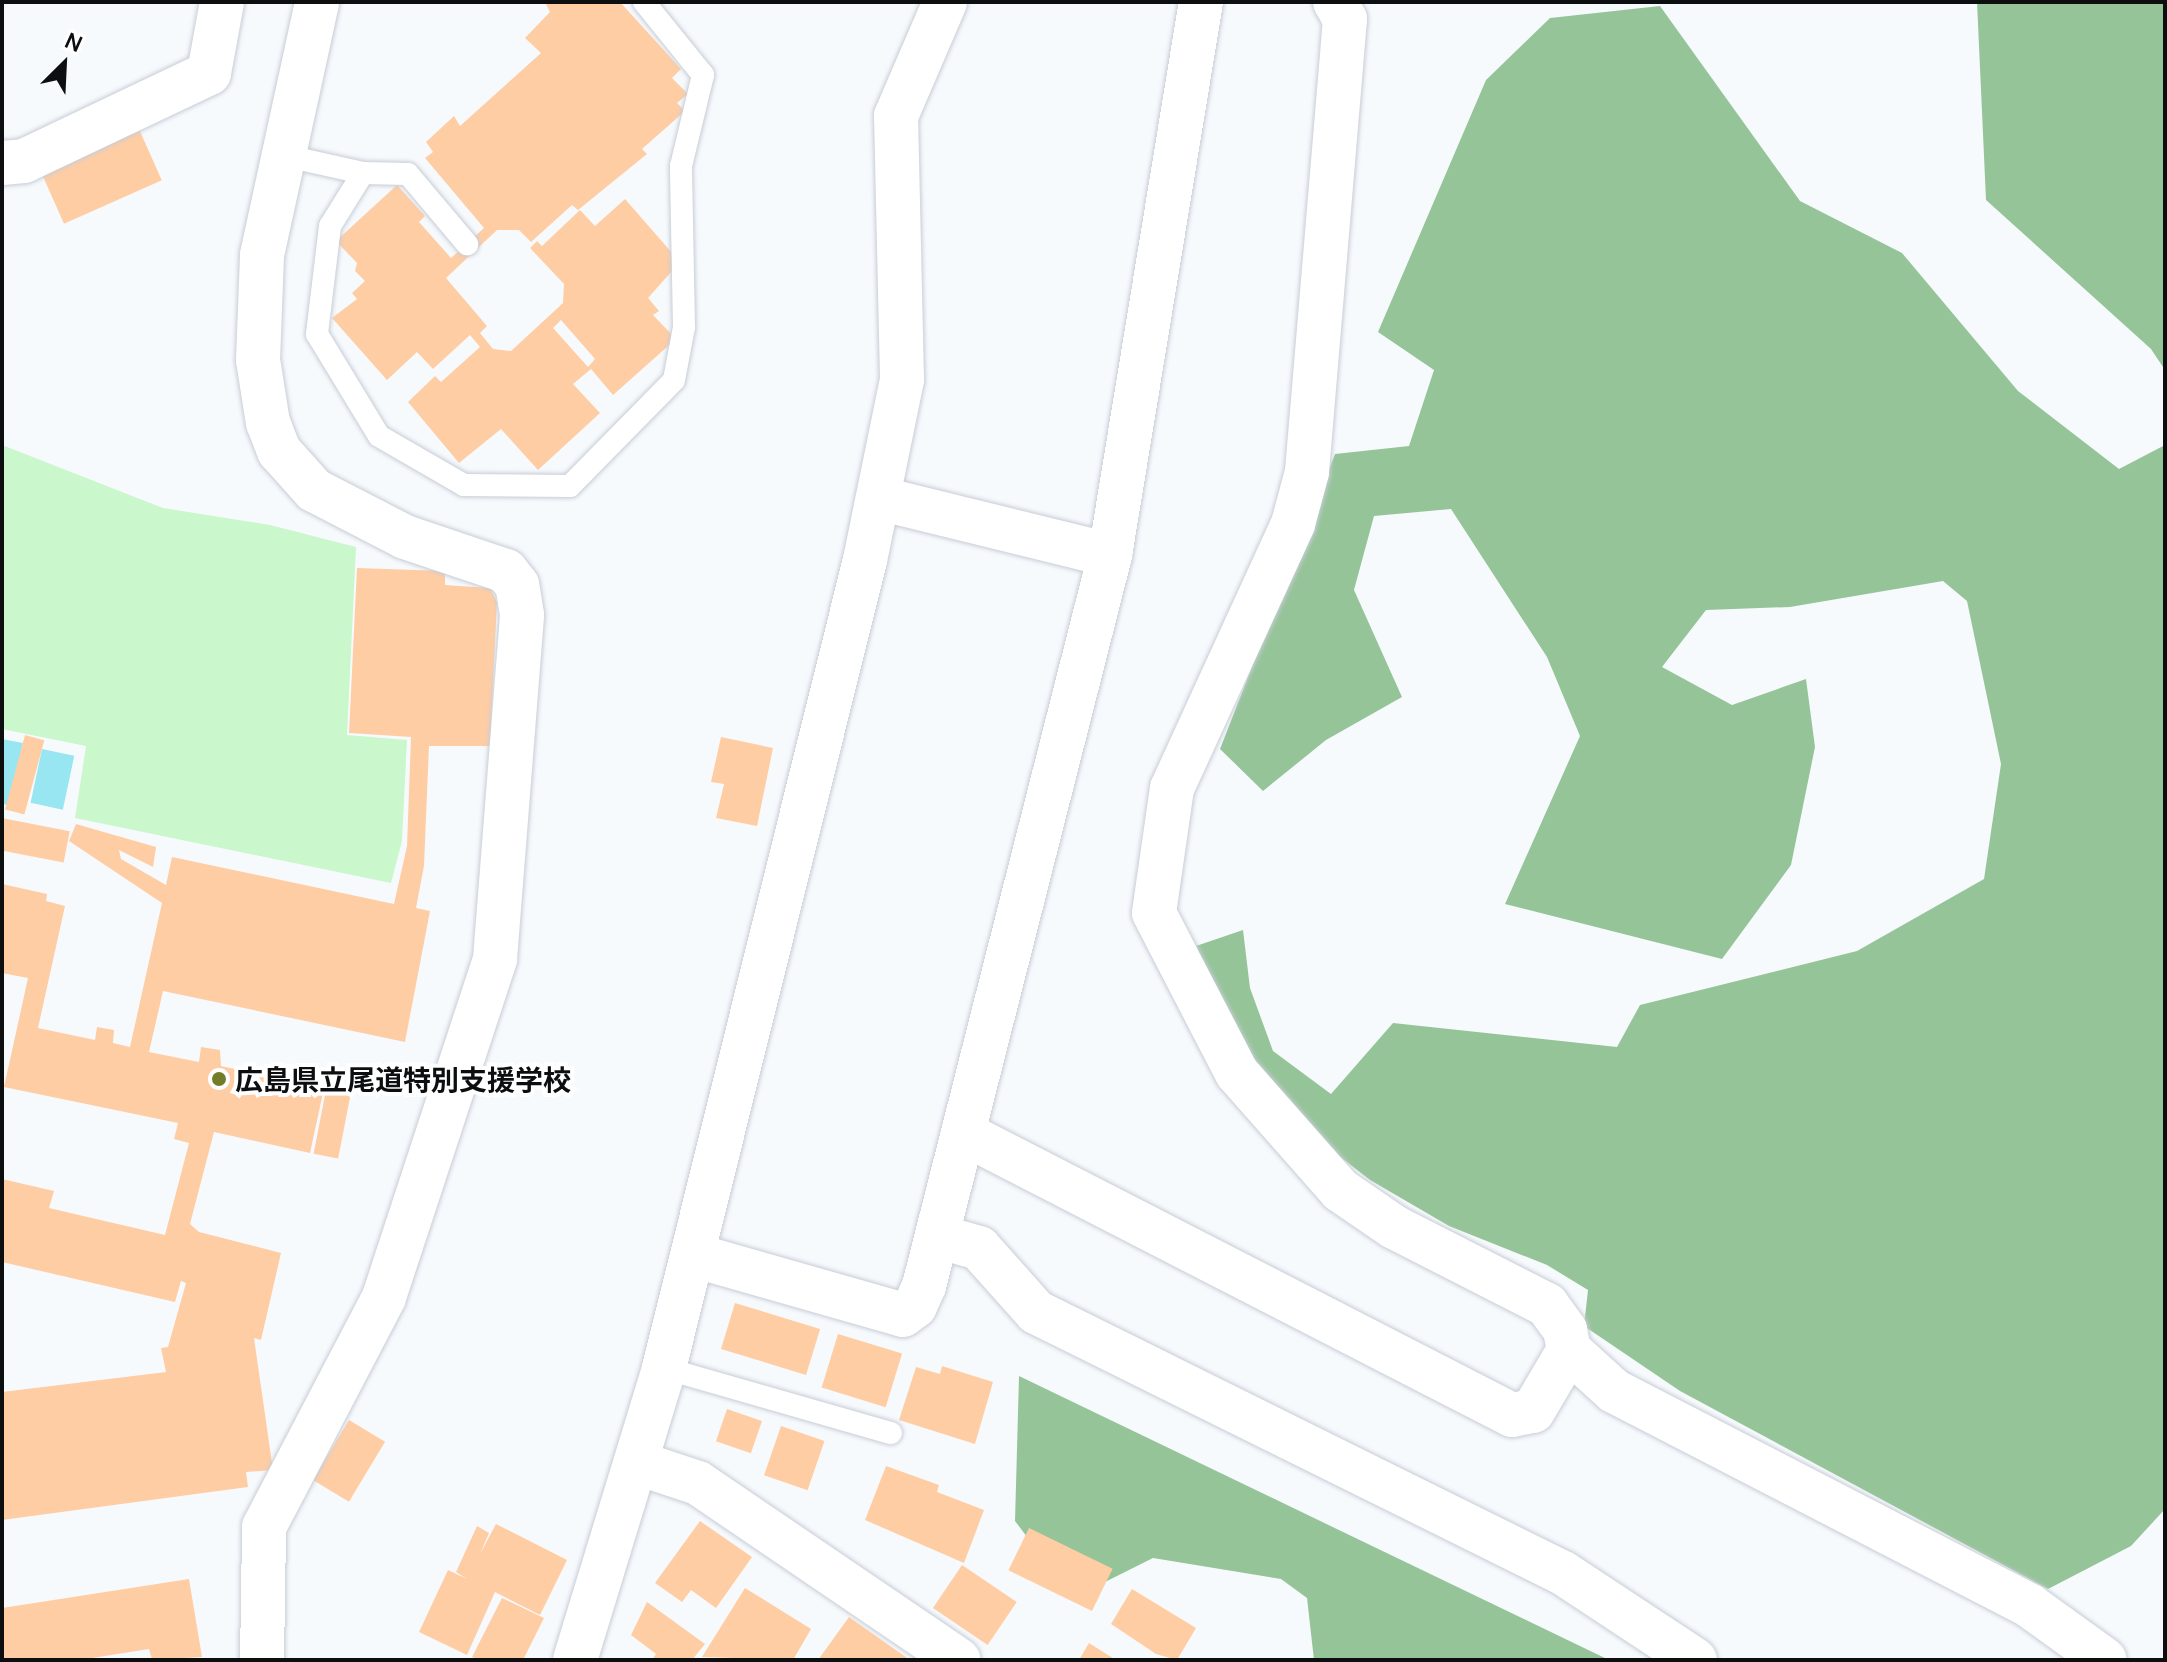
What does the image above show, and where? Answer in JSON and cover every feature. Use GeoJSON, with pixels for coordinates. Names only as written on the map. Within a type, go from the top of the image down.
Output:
{"type":"FeatureCollection","features":[{"type":"Feature","properties":{"kind":"street"},"geometry":{"type":"LineString","coordinates":[[2,163],[24,161],[209,73],[222,2]]}},
{"type":"Feature","properties":{"kind":"street"},"geometry":{"type":"LineString","coordinates":[[262,1660],[259,1593],[264,1527],[384,1297],[495,959],[522,615],[517,585],[506,571],[405,537],[346,510],[314,490],[279,451],[268,423],[258,360],[259,293],[282,155],[317,2]]}},
{"type":"Feature","properties":{"kind":"street"},"geometry":{"type":"LineString","coordinates":[[575,1660],[638,1463],[664,1368],[878,498],[902,379],[896,116],[945,2]]}},
{"type":"Feature","properties":{"kind":"street"},"geometry":{"type":"LineString","coordinates":[[693,1255],[903,1315],[915,1306],[924,1286],[1110,555],[1201,2]]}},
{"type":"Feature","properties":{"kind":"street"},"geometry":{"type":"LineString","coordinates":[[1335,2],[1345,19],[1307,472],[1293,524],[1172,788],[1154,913],[1237,1073],[1340,1190],[1394,1227],[1547,1305],[1565,1330],[1569,1350],[1614,1391],[2030,1606],[2105,1660]]}},
{"type":"Feature","properties":{"kind":"street"},"geometry":{"type":"LineString","coordinates":[[878,498],[1110,555]]}},
{"type":"Feature","properties":{"kind":"street"},"geometry":{"type":"LineString","coordinates":[[965,1134],[1512,1415],[1533,1411],[1569,1350]]}},
{"type":"Feature","properties":{"kind":"street"},"geometry":{"type":"LineString","coordinates":[[937,1236],[979,1248],[1036,1312],[1563,1573],[1695,1660]]}},
{"type":"Feature","properties":{"kind":"street"},"geometry":{"type":"LineString","coordinates":[[638,1463],[698,1483],[958,1660]]}},
{"type":"Feature","properties":{"kind":"lane"},"geometry":{"type":"LineString","coordinates":[[363,173],[330,226],[317,334],[379,436],[464,485],[570,486],[674,380],[684,327],[681,166],[703,75],[644,2]]}},
{"type":"Feature","properties":{"kind":"lane"},"geometry":{"type":"LineString","coordinates":[[282,155],[363,173],[408,174],[467,244]]}},
{"type":"Feature","properties":{"kind":"lane"},"geometry":{"type":"LineString","coordinates":[[664,1368],[891,1433]]}},
{"type":"Feature","properties":{"kind":"green space"},"geometry":{"type":"Polygon","coordinates":[[[1977,2],[2165,2],[2165,370],[2151,349],[1986,200],[1977,2]]]}},
{"type":"Feature","properties":{"kind":"green space"},"geometry":{"type":"Polygon","coordinates":[[[1660,6],[1800,201],[1902,253],[2018,391],[2119,469],[2165,445],[2165,1509],[2131,1546],[2048,1589],[1680,1391],[1584,1326],[1588,1290],[1547,1265],[1449,1226],[1370,1180],[1308,1132],[1256,1070],[1230,1025],[1196,946],[1243,930],[1250,988],[1273,1051],[1331,1094],[1393,1023],[1617,1047],[1640,1005],[1857,951],[1984,879],[2001,764],[1967,601],[1943,581],[1790,607],[1706,610],[1662,667],[1732,705],[1806,679],[1815,747],[1791,865],[1722,959],[1505,904],[1580,736],[1547,657],[1451,509],[1374,516],[1354,590],[1402,697],[1326,740],[1263,791],[1220,749],[1335,454],[1409,446],[1434,370],[1378,332],[1486,80],[1550,18],[1660,6]]]}},
{"type":"Feature","properties":{"kind":"green space"},"geometry":{"type":"Polygon","coordinates":[[[2,445],[163,508],[270,525],[356,547],[347,735],[407,740],[402,841],[391,883],[75,818],[86,746],[2,729],[2,445]]]}},
{"type":"Feature","properties":{"kind":"green space"},"geometry":{"type":"Polygon","coordinates":[[[1019,1376],[1609,1660],[1314,1660],[1307,1598],[1281,1579],[1153,1558],[1073,1598],[1015,1521],[1019,1376]]]}},
{"type":"Feature","properties":{"kind":"water"},"geometry":{"type":"Polygon","coordinates":[[[2,739],[23,743],[9,805],[2,804],[2,739]]]}},
{"type":"Feature","properties":{"kind":"water"},"geometry":{"type":"Polygon","coordinates":[[[42,749],[74,756],[63,810],[31,803],[42,749]]]}},
{"type":"Feature","properties":{"kind":"building"},"geometry":{"type":"Polygon","coordinates":[[[545,2],[620,2],[681,69],[672,78],[688,94],[677,103],[685,111],[642,149],[647,154],[578,210],[572,205],[531,242],[519,230],[497,230],[446,278],[487,326],[480,333],[493,349],[511,351],[563,303],[564,284],[530,248],[537,241],[542,246],[580,210],[595,226],[625,199],[680,262],[648,298],[659,311],[653,315],[676,339],[613,395],[591,369],[573,384],[600,413],[538,470],[501,429],[459,463],[408,402],[435,376],[441,382],[480,347],[470,335],[433,369],[417,352],[387,380],[332,318],[357,299],[352,293],[365,281],[355,271],[357,263],[336,241],[397,185],[425,216],[419,222],[451,258],[484,228],[425,158],[433,152],[426,142],[454,116],[460,126],[541,53],[525,38],[550,12],[545,2]],[[561,320],[553,328],[588,367],[595,359],[561,320]]]}},
{"type":"Feature","properties":{"kind":"building"},"geometry":{"type":"Polygon","coordinates":[[[139,129],[162,180],[64,224],[41,173],[139,129]]]}},
{"type":"Feature","properties":{"kind":"building"},"geometry":{"type":"Polygon","coordinates":[[[357,568],[445,571],[445,585],[490,588],[497,602],[490,746],[429,746],[424,866],[416,908],[430,911],[405,1042],[163,991],[149,1052],[199,1062],[201,1047],[220,1050],[221,1066],[324,1088],[310,1153],[214,1132],[190,1224],[199,1232],[281,1253],[261,1340],[254,1338],[273,1470],[246,1472],[248,1487],[2,1520],[2,1392],[166,1372],[161,1348],[168,1347],[186,1283],[181,1281],[175,1302],[2,1262],[2,1179],[54,1191],[49,1208],[165,1235],[189,1143],[174,1139],[178,1123],[4,1087],[28,978],[2,973],[2,884],[47,894],[46,901],[65,906],[38,1028],[95,1040],[97,1027],[114,1030],[113,1043],[130,1047],[162,903],[69,841],[76,824],[156,847],[153,867],[119,850],[121,859],[166,885],[172,857],[394,904],[407,846],[411,737],[349,733],[357,568]]]}},
{"type":"Feature","properties":{"kind":"building"},"geometry":{"type":"Polygon","coordinates":[[[25,735],[44,740],[24,815],[5,809],[25,735]]]}},
{"type":"Feature","properties":{"kind":"building"},"geometry":{"type":"Polygon","coordinates":[[[721,737],[773,748],[757,826],[716,818],[724,784],[711,782],[721,737]]]}},
{"type":"Feature","properties":{"kind":"building"},"geometry":{"type":"Polygon","coordinates":[[[2,818],[70,831],[64,863],[2,851],[2,818]]]}},
{"type":"Feature","properties":{"kind":"building"},"geometry":{"type":"Polygon","coordinates":[[[326,1090],[351,1095],[338,1159],[314,1154],[326,1090]]]}},
{"type":"Feature","properties":{"kind":"building"},"geometry":{"type":"Polygon","coordinates":[[[735,1303],[820,1329],[806,1375],[721,1349],[735,1303]]]}},
{"type":"Feature","properties":{"kind":"building"},"geometry":{"type":"Polygon","coordinates":[[[838,1334],[902,1354],[886,1407],[822,1388],[838,1334]]]}},
{"type":"Feature","properties":{"kind":"building"},"geometry":{"type":"Polygon","coordinates":[[[942,1366],[993,1382],[975,1444],[899,1420],[916,1367],[940,1374],[942,1366]]]}},
{"type":"Feature","properties":{"kind":"building"},"geometry":{"type":"Polygon","coordinates":[[[727,1409],[762,1421],[751,1453],[716,1441],[727,1409]]]}},
{"type":"Feature","properties":{"kind":"building"},"geometry":{"type":"Polygon","coordinates":[[[349,1420],[385,1442],[349,1502],[313,1480],[349,1420]]]}},
{"type":"Feature","properties":{"kind":"building"},"geometry":{"type":"Polygon","coordinates":[[[781,1426],[824,1441],[808,1490],[764,1475],[781,1426]]]}},
{"type":"Feature","properties":{"kind":"building"},"geometry":{"type":"Polygon","coordinates":[[[886,1466],[939,1485],[937,1492],[984,1510],[964,1563],[865,1520],[886,1466]]]}},
{"type":"Feature","properties":{"kind":"building"},"geometry":{"type":"Polygon","coordinates":[[[700,1521],[752,1557],[716,1608],[691,1590],[682,1602],[655,1583],[700,1521]]]}},
{"type":"Feature","properties":{"kind":"building"},"geometry":{"type":"Polygon","coordinates":[[[496,1524],[567,1560],[540,1615],[495,1592],[467,1655],[419,1632],[448,1570],[467,1579],[456,1572],[477,1526],[489,1533],[480,1554],[496,1524]]]}},
{"type":"Feature","properties":{"kind":"building"},"geometry":{"type":"Polygon","coordinates":[[[1029,1528],[1113,1569],[1092,1611],[1008,1570],[1029,1528]]]}},
{"type":"Feature","properties":{"kind":"building"},"geometry":{"type":"Polygon","coordinates":[[[962,1565],[1017,1602],[988,1645],[933,1608],[962,1565]]]}},
{"type":"Feature","properties":{"kind":"building"},"geometry":{"type":"Polygon","coordinates":[[[189,1579],[202,1657],[152,1660],[149,1649],[80,1660],[2,1660],[2,1608],[189,1579]]]}},
{"type":"Feature","properties":{"kind":"building"},"geometry":{"type":"Polygon","coordinates":[[[745,1588],[811,1629],[793,1660],[702,1657],[745,1588]]]}},
{"type":"Feature","properties":{"kind":"building"},"geometry":{"type":"Polygon","coordinates":[[[1132,1589],[1196,1628],[1177,1660],[1156,1654],[1111,1624],[1132,1589]]]}},
{"type":"Feature","properties":{"kind":"building"},"geometry":{"type":"Polygon","coordinates":[[[502,1598],[544,1618],[523,1660],[478,1660],[472,1657],[502,1598]]]}},
{"type":"Feature","properties":{"kind":"building"},"geometry":{"type":"Polygon","coordinates":[[[647,1602],[705,1644],[692,1660],[652,1660],[656,1654],[631,1635],[647,1602]]]}},
{"type":"Feature","properties":{"kind":"building"},"geometry":{"type":"Polygon","coordinates":[[[849,1617],[910,1660],[818,1660],[849,1617]]]}},
{"type":"Feature","properties":{"kind":"building"},"geometry":{"type":"Polygon","coordinates":[[[1089,1643],[1116,1660],[1079,1660],[1089,1643]]]}},
{"type":"Feature","properties":{"kind":"place","name":"広島県立尾道特別支援学校"},"geometry":{"type":"Point","coordinates":[219,1079]}}]}
